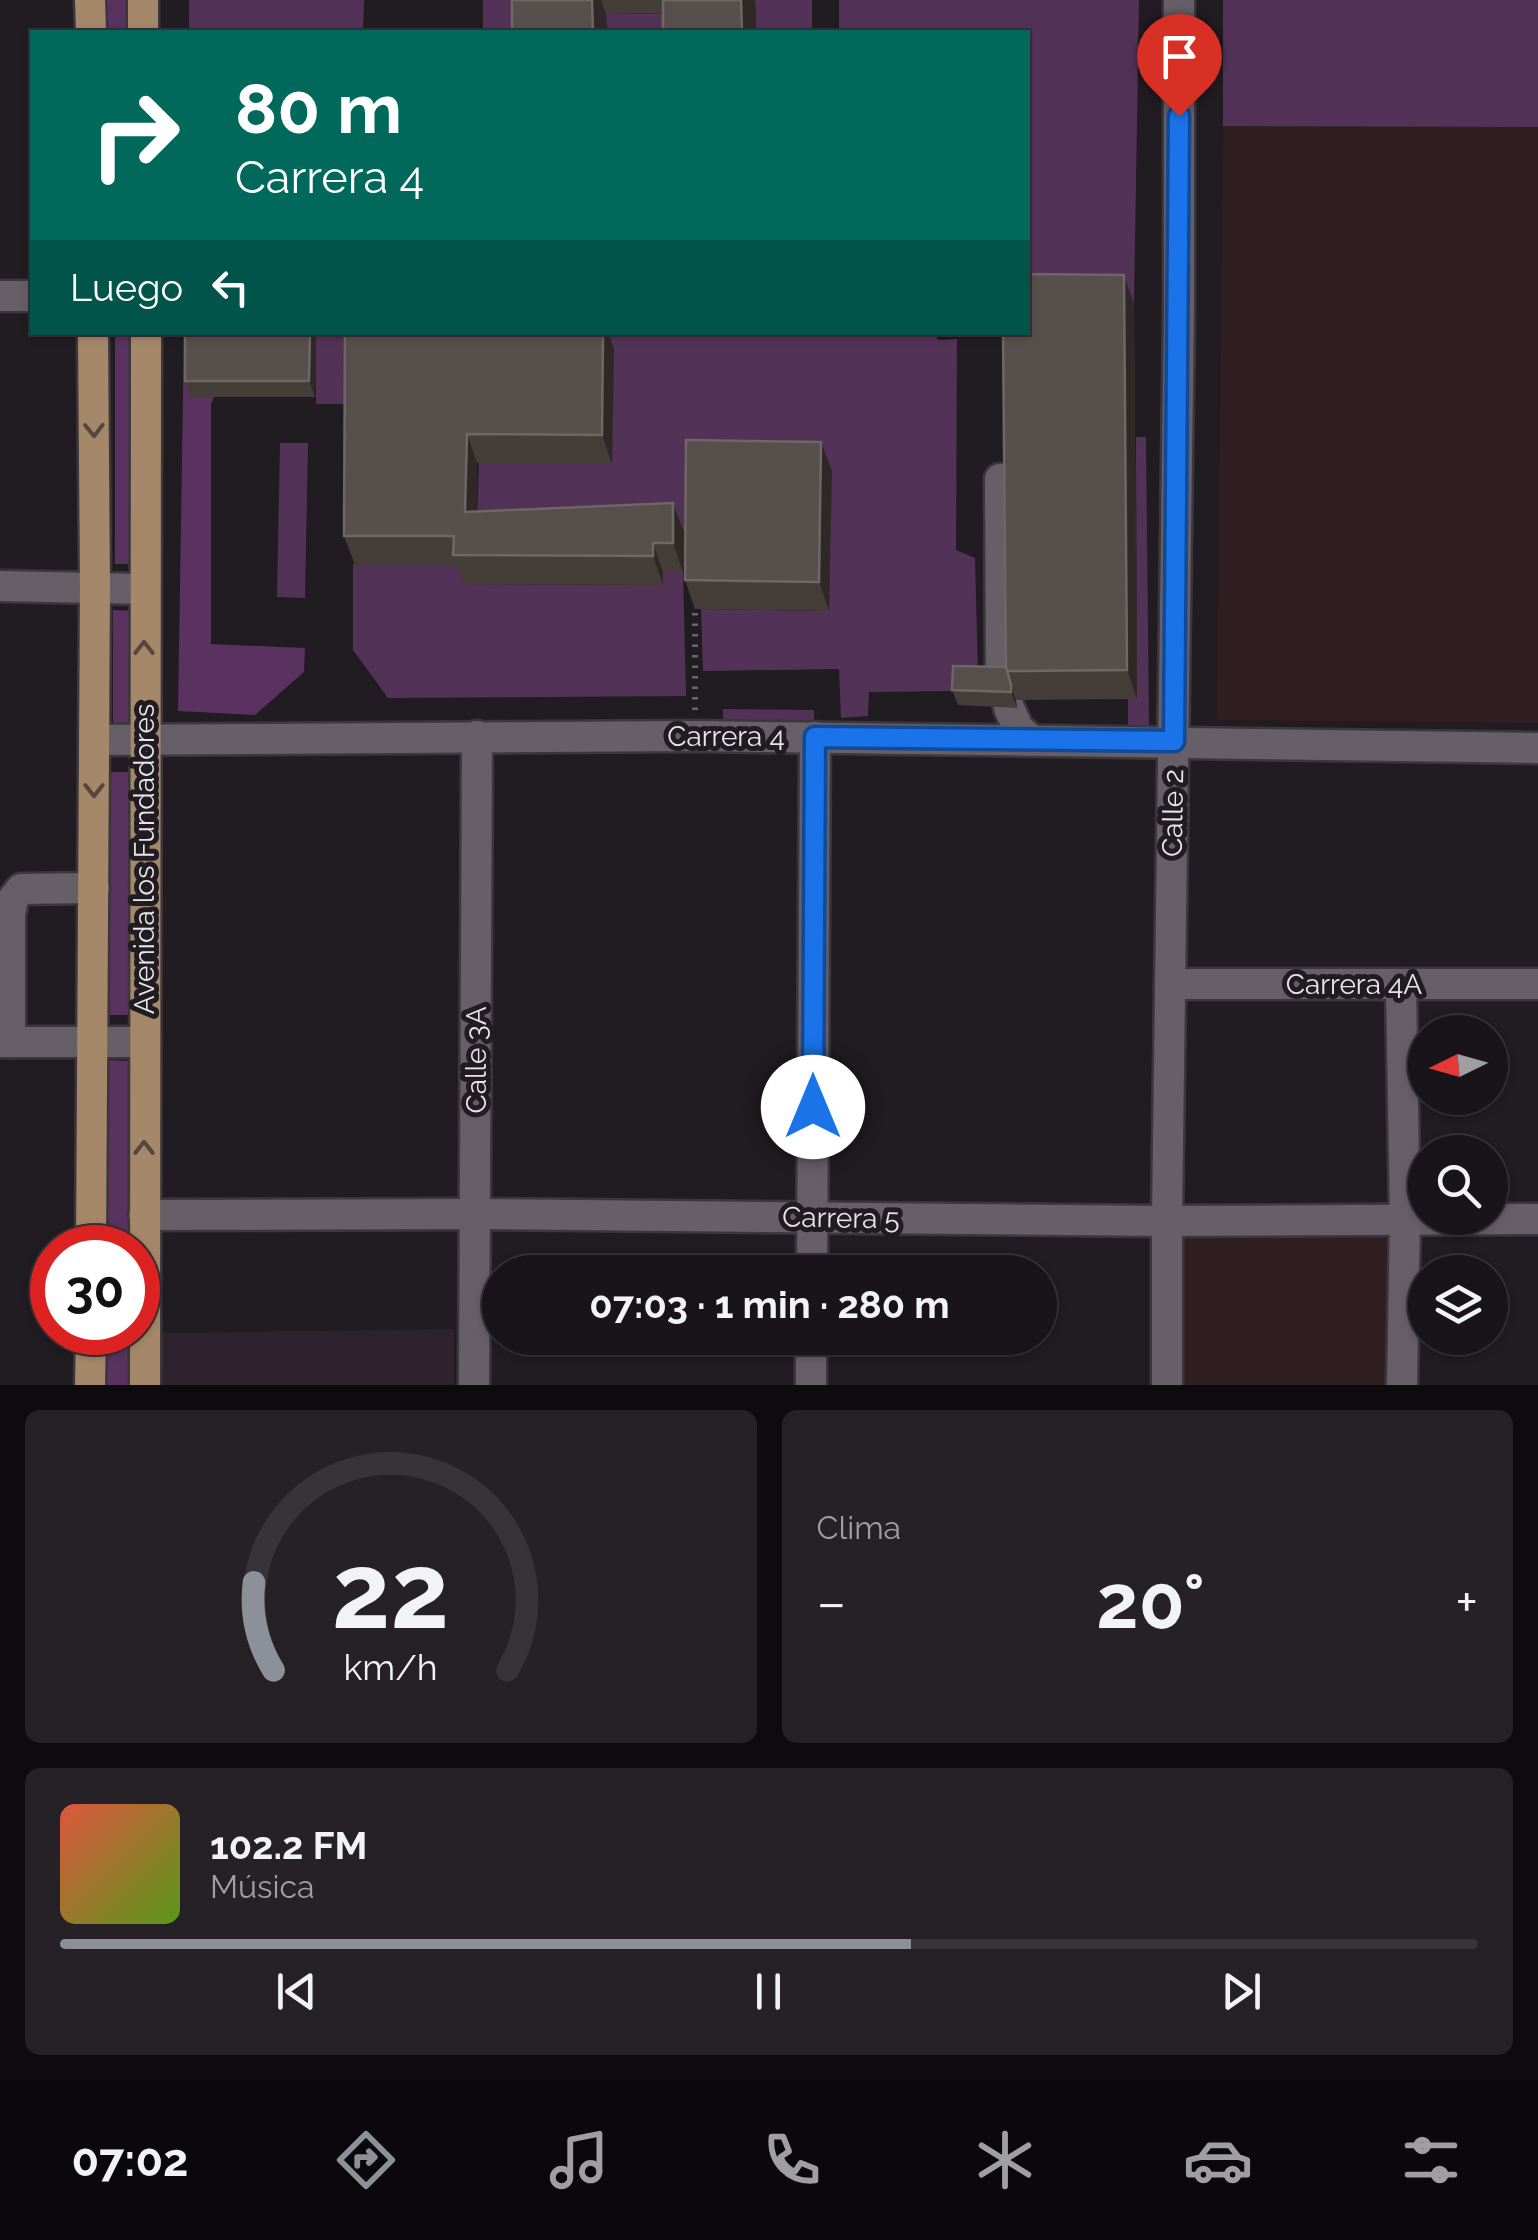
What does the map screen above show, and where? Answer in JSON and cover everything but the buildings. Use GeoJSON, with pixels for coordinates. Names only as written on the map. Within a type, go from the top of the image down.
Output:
{"type":"FeatureCollection","features":[{"type":"Feature","properties":{"kind":"main road"},"geometry":{"type":"LineString","coordinates":[[90,0],[90,30]]}},
{"type":"Feature","properties":{"kind":"main road"},"geometry":{"type":"LineString","coordinates":[[143,0],[143,30]]}},
{"type":"Feature","properties":{"kind":"main road","name":"Avenida los Fundadores"},"geometry":{"type":"LineString","coordinates":[[91,1225],[93,335]]}},
{"type":"Feature","properties":{"kind":"main road","name":"Avenida los Fundadores"},"geometry":{"type":"LineString","coordinates":[[145,1385],[146,335]]}},
{"type":"Feature","properties":{"kind":"main road"},"geometry":{"type":"LineString","coordinates":[[90,1355],[90,1385]]}},
{"type":"Feature","properties":{"kind":"street","name":"Calle 2"},"geometry":{"type":"LineString","coordinates":[[1167,1385],[1179,0]]}},
{"type":"Feature","properties":{"kind":"street"},"geometry":{"type":"LineString","coordinates":[[0,296],[30,296]]}},
{"type":"Feature","properties":{"kind":"street"},"geometry":{"type":"LineString","coordinates":[[1000,479],[1005,695],[1018,728],[1030,739]]}},
{"type":"Feature","properties":{"kind":"street"},"geometry":{"type":"LineString","coordinates":[[0,586],[144,589]]}},
{"type":"Feature","properties":{"kind":"street","name":"Calle 3A"},"geometry":{"type":"LineString","coordinates":[[474,1385],[477,736]]}},
{"type":"Feature","properties":{"kind":"street","name":"Carrera 4"},"geometry":{"type":"LineString","coordinates":[[94,740],[695,736],[1538,748]]}},
{"type":"Feature","properties":{"kind":"street"},"geometry":{"type":"LineString","coordinates":[[812,1255],[815,737]]}},
{"type":"Feature","properties":{"kind":"street"},"geometry":{"type":"LineString","coordinates":[[94,888],[21,890],[13,899],[5,1042],[145,1042]]}},
{"type":"Feature","properties":{"kind":"street","name":"Carrera 4A"},"geometry":{"type":"LineString","coordinates":[[1170,984],[1538,984]]}},
{"type":"Feature","properties":{"kind":"street"},"geometry":{"type":"LineString","coordinates":[[1402,984],[1402,1385]]}},
{"type":"Feature","properties":{"kind":"street","name":"Carrera 5"},"geometry":{"type":"LineString","coordinates":[[144,1215],[1538,1220]]}},
{"type":"Feature","properties":{"kind":"street"},"geometry":{"type":"LineString","coordinates":[[811,1355],[811,1385]]}},
{"type":"Feature","properties":{"kind":"path"},"geometry":{"type":"LineString","coordinates":[[695,609],[695,736]]}},
{"type":"Feature","properties":{"kind":"shaded area"},"geometry":{"type":"Polygon","coordinates":[[[100,0],[130,0],[130,30],[100,30],[100,0]]]}},
{"type":"Feature","properties":{"kind":"shaded area"},"geometry":{"type":"Polygon","coordinates":[[[189,0],[364,0],[363,30],[189,30],[189,0]]]}},
{"type":"Feature","properties":{"kind":"shaded area"},"geometry":{"type":"Polygon","coordinates":[[[483,0],[526,0],[526,30],[483,30],[483,0]]]}},
{"type":"Feature","properties":{"kind":"shaded area"},"geometry":{"type":"Polygon","coordinates":[[[755,0],[812,0],[812,30],[756,30],[755,0]]]}},
{"type":"Feature","properties":{"kind":"shaded area"},"geometry":{"type":"Polygon","coordinates":[[[839,0],[1139,0],[1134,304],[1030,303],[1030,30],[839,30],[839,0]]]}},
{"type":"Feature","properties":{"kind":"shaded area"},"geometry":{"type":"Polygon","coordinates":[[[1223,0],[1538,0],[1538,127],[1223,126],[1223,0]]]}},
{"type":"Feature","properties":{"kind":"shaded area"},"geometry":{"type":"Polygon","coordinates":[[[677,13],[677,30],[607,30],[606,14],[677,13]]]}},
{"type":"Feature","properties":{"kind":"shaded area"},"geometry":{"type":"Polygon","coordinates":[[[1223,126],[1538,127],[1538,723],[1217,720],[1223,126]]]}},
{"type":"Feature","properties":{"kind":"shaded area"},"geometry":{"type":"Polygon","coordinates":[[[115,335],[133,335],[133,564],[115,564],[115,335]]]}},
{"type":"Feature","properties":{"kind":"shaded area"},"geometry":{"type":"Polygon","coordinates":[[[184,335],[191,335],[190,396],[214,397],[211,644],[305,648],[304,672],[255,715],[178,711],[184,335]]]}},
{"type":"Feature","properties":{"kind":"shaded area"},"geometry":{"type":"Polygon","coordinates":[[[316,335],[937,335],[937,340],[957,339],[956,550],[975,558],[978,677],[959,691],[869,692],[868,716],[841,718],[839,669],[703,671],[701,609],[829,611],[831,471],[696,533],[476,541],[479,463],[356,404],[316,404],[316,335]]]}},
{"type":"Feature","properties":{"kind":"shaded area"},"geometry":{"type":"Polygon","coordinates":[[[1136,437],[1146,437],[1149,725],[1128,725],[1128,699],[1137,698],[1136,437]]]}},
{"type":"Feature","properties":{"kind":"shaded area"},"geometry":{"type":"Polygon","coordinates":[[[280,443],[308,443],[305,598],[277,597],[280,443]]]}},
{"type":"Feature","properties":{"kind":"shaded area"},"geometry":{"type":"Polygon","coordinates":[[[353,564],[464,565],[464,584],[663,585],[663,572],[683,572],[686,696],[388,698],[353,650],[353,564]]]}},
{"type":"Feature","properties":{"kind":"shaded area"},"geometry":{"type":"Polygon","coordinates":[[[113,610],[135,611],[132,727],[113,727],[113,610]]]}},
{"type":"Feature","properties":{"kind":"shaded area"},"geometry":{"type":"Polygon","coordinates":[[[723,709],[814,710],[814,726],[723,725],[723,709]]]}},
{"type":"Feature","properties":{"kind":"shaded area"},"geometry":{"type":"Polygon","coordinates":[[[104,772],[131,772],[132,1015],[105,1015],[104,772]]]}},
{"type":"Feature","properties":{"kind":"shaded area"},"geometry":{"type":"Polygon","coordinates":[[[105,1060],[132,1061],[132,1225],[104,1225],[105,1060]]]}},
{"type":"Feature","properties":{"kind":"shaded area"},"geometry":{"type":"Polygon","coordinates":[[[1172,1226],[1399,1226],[1396,1385],[1173,1385],[1172,1226]]]}},
{"type":"Feature","properties":{"kind":"shaded area"},"geometry":{"type":"Polygon","coordinates":[[[454,1329],[454,1385],[162,1385],[161,1333],[454,1329]]]}},
{"type":"Feature","properties":{"kind":"shaded area"},"geometry":{"type":"Polygon","coordinates":[[[104,1355],[132,1355],[132,1385],[104,1385],[104,1355]]]}},
{"type":"Feature","properties":{"kind":"route"},"geometry":{"type":"LineString","coordinates":[[813,1107],[815,737],[1174,741],[1179,116]]}}]}
